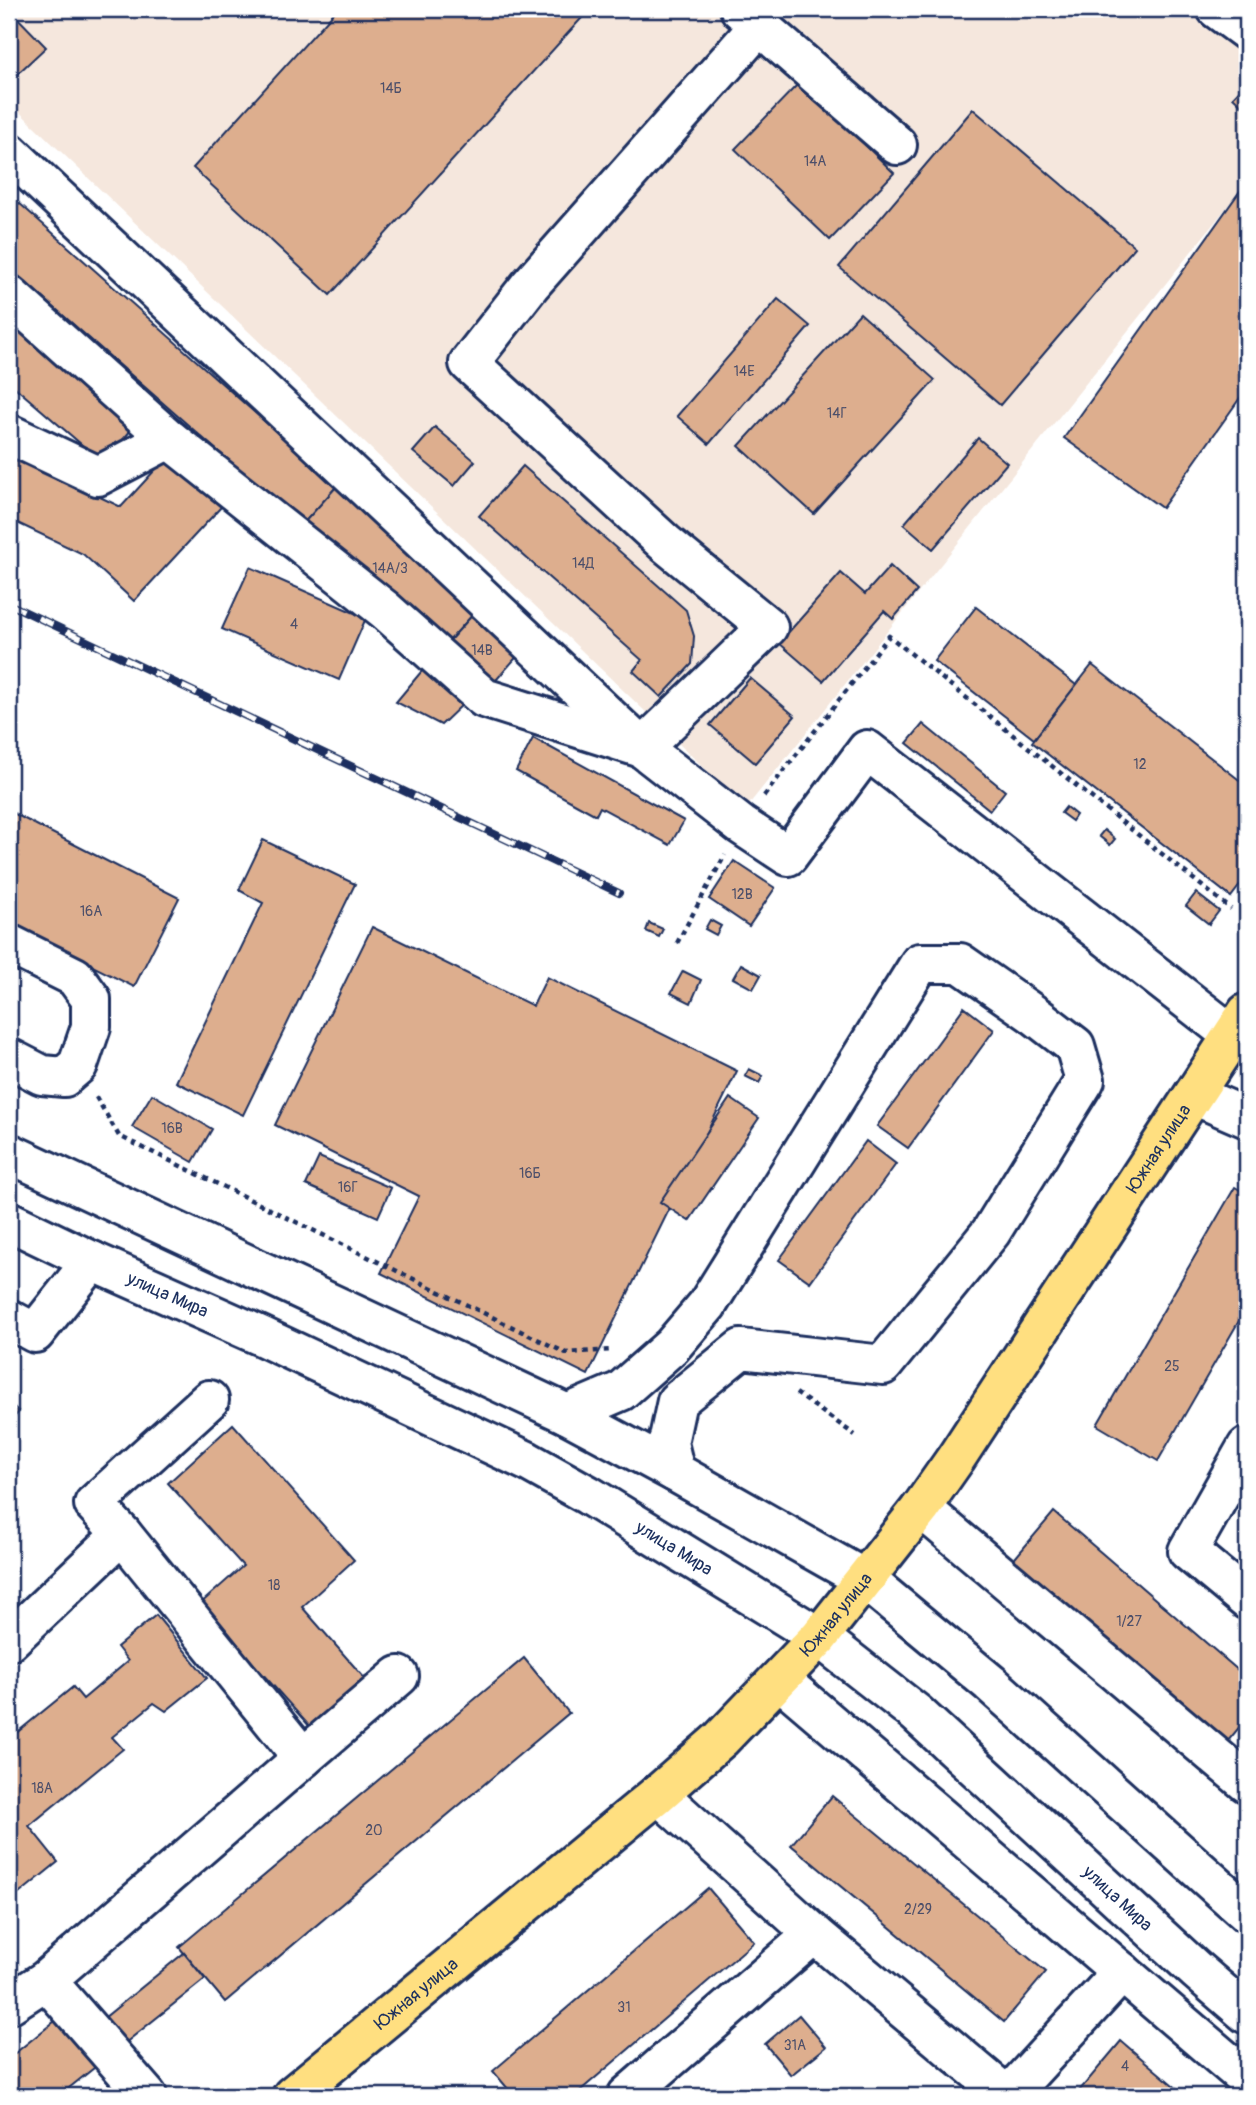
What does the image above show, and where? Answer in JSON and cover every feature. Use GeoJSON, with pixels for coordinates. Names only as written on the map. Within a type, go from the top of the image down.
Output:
{"type":"FeatureCollection","features":[{"type":"Feature","properties":{"kind":"main road","name":"Южная улица"},"geometry":{"type":"LineString","coordinates":[[292,2096],[658,1794],[721,1739],[819,1637],[866,1580],[956,1458],[1240,1024]]}},
{"type":"Feature","properties":{"kind":"street"},"geometry":{"type":"LineString","coordinates":[[1217,9],[1247,31]]}},
{"type":"Feature","properties":{"kind":"street"},"geometry":{"type":"LineString","coordinates":[[642,748],[768,627],[665,543],[469,363],[749,18],[897,145]]}},
{"type":"Feature","properties":{"kind":"street"},"geometry":{"type":"LineString","coordinates":[[9,152],[642,748],[741,825],[788,856],[867,750],[1240,1024]]}},
{"type":"Feature","properties":{"kind":"street"},"geometry":{"type":"LineString","coordinates":[[9,295],[169,439],[385,610],[484,698],[642,748]]}},
{"type":"Feature","properties":{"kind":"street"},"geometry":{"type":"LineString","coordinates":[[9,434],[98,476],[169,439]]}},
{"type":"Feature","properties":{"kind":"street"},"geometry":{"type":"LineString","coordinates":[[9,944],[75,977],[91,999],[91,1027],[78,1065],[64,1077],[42,1075],[9,1058]]}},
{"type":"Feature","properties":{"kind":"street"},"geometry":{"type":"LineString","coordinates":[[567,1414],[621,1391],[672,1346],[707,1305],[920,963],[960,963],[1075,1046],[1085,1080],[991,1231],[883,1365],[740,1349],[677,1401],[668,1443],[675,1472]]}},
{"type":"Feature","properties":{"kind":"street"},"geometry":{"type":"LineString","coordinates":[[1194,1095],[1247,1118]]}},
{"type":"Feature","properties":{"kind":"street"},"geometry":{"type":"LineString","coordinates":[[9,1153],[567,1414],[866,1580],[990,1683],[1247,1913]]}},
{"type":"Feature","properties":{"kind":"street","name":"улица Мира"},"geometry":{"type":"LineString","coordinates":[[9,1221],[527,1461],[588,1495],[819,1637],[916,1713],[1195,1970],[1247,2014]]}},
{"type":"Feature","properties":{"kind":"street"},"geometry":{"type":"LineString","coordinates":[[9,1319],[35,1333],[92,1261]]}},
{"type":"Feature","properties":{"kind":"street"},"geometry":{"type":"LineString","coordinates":[[209,1400],[94,1504],[122,1534],[303,1758]]}},
{"type":"Feature","properties":{"kind":"street"},"geometry":{"type":"LineString","coordinates":[[1247,1447],[1188,1551],[1247,1600]]}},
{"type":"Feature","properties":{"kind":"street"},"geometry":{"type":"LineString","coordinates":[[921,1508],[1247,1783]]}},
{"type":"Feature","properties":{"kind":"street"},"geometry":{"type":"LineString","coordinates":[[9,1641],[122,1534]]}},
{"type":"Feature","properties":{"kind":"street"},"geometry":{"type":"LineString","coordinates":[[9,2004],[46,1980],[399,1676]]}},
{"type":"Feature","properties":{"kind":"street"},"geometry":{"type":"LineString","coordinates":[[780,1679],[1247,2080]]}},
{"type":"Feature","properties":{"kind":"street"},"geometry":{"type":"LineString","coordinates":[[658,1794],[814,1934],[1007,2096],[1122,1972]]}},
{"type":"Feature","properties":{"kind":"street"},"geometry":{"type":"LineString","coordinates":[[627,2096],[814,1934]]}},
{"type":"Feature","properties":{"kind":"street"},"geometry":{"type":"LineString","coordinates":[[46,1980],[147,2096]]}},
{"type":"Feature","properties":{"kind":"path"},"geometry":{"type":"LineString","coordinates":[[78,1065],[119,1136],[566,1353],[672,1346]]}},
{"type":"Feature","properties":{"kind":"path"},"geometry":{"type":"LineString","coordinates":[[790,1388],[855,1435]]}},
{"type":"Feature","properties":{"kind":"shaded area"},"geometry":{"type":"Polygon","coordinates":[[[9,9],[1247,9],[1247,182],[746,808],[9,102],[9,9]]]}},
{"type":"Feature","properties":{"kind":"building"},"geometry":{"type":"Polygon","coordinates":[[[9,9],[46,47],[15,76],[9,70],[9,9]]]}},
{"type":"Feature","properties":{"kind":"building"},"geometry":{"type":"Polygon","coordinates":[[[337,9],[590,9],[330,295],[193,168],[337,9]]]}},
{"type":"Feature","properties":{"kind":"building"},"geometry":{"type":"Polygon","coordinates":[[[800,82],[894,173],[830,240],[735,149],[800,82]]]}},
{"type":"Feature","properties":{"kind":"building"},"geometry":{"type":"Polygon","coordinates":[[[1247,82],[1247,110],[1233,97],[1247,82]]]}},
{"type":"Feature","properties":{"kind":"building"},"geometry":{"type":"Polygon","coordinates":[[[973,109],[1135,247],[1000,405],[839,267],[973,109]]]}},
{"type":"Feature","properties":{"kind":"building"},"geometry":{"type":"Polygon","coordinates":[[[1240,191],[1247,196],[1247,388],[1162,508],[1064,438],[1240,191]]]}},
{"type":"Feature","properties":{"kind":"building"},"geometry":{"type":"Polygon","coordinates":[[[9,194],[337,486],[302,525],[9,268],[9,194]]]}},
{"type":"Feature","properties":{"kind":"building"},"geometry":{"type":"Polygon","coordinates":[[[778,299],[810,326],[709,444],[677,416],[778,299]]]}},
{"type":"Feature","properties":{"kind":"building"},"geometry":{"type":"Polygon","coordinates":[[[9,311],[138,422],[103,463],[9,382],[9,311]]]}},
{"type":"Feature","properties":{"kind":"building"},"geometry":{"type":"Polygon","coordinates":[[[860,313],[935,380],[814,514],[739,446],[860,313]]]}},
{"type":"Feature","properties":{"kind":"building"},"geometry":{"type":"Polygon","coordinates":[[[435,427],[475,461],[454,486],[413,452],[435,427]]]}},
{"type":"Feature","properties":{"kind":"building"},"geometry":{"type":"Polygon","coordinates":[[[978,438],[1007,463],[933,549],[904,524],[978,438]]]}},
{"type":"Feature","properties":{"kind":"building"},"geometry":{"type":"Polygon","coordinates":[[[9,454],[121,507],[167,457],[221,507],[134,601],[83,554],[9,519],[9,454]]]}},
{"type":"Feature","properties":{"kind":"building"},"geometry":{"type":"Polygon","coordinates":[[[523,466],[686,610],[694,636],[692,664],[661,697],[633,671],[642,660],[479,516],[523,466]]]}},
{"type":"Feature","properties":{"kind":"building"},"geometry":{"type":"Polygon","coordinates":[[[337,486],[476,611],[442,649],[302,525],[337,486]]]}},
{"type":"Feature","properties":{"kind":"building"},"geometry":{"type":"Polygon","coordinates":[[[890,566],[917,591],[893,619],[884,611],[823,681],[779,643],[841,573],[865,594],[890,566]]]}},
{"type":"Feature","properties":{"kind":"building"},"geometry":{"type":"Polygon","coordinates":[[[250,567],[366,618],[339,680],[222,629],[250,567]]]}},
{"type":"Feature","properties":{"kind":"building"},"geometry":{"type":"Polygon","coordinates":[[[976,607],[1076,685],[1034,739],[934,661],[976,607]]]}},
{"type":"Feature","properties":{"kind":"building"},"geometry":{"type":"Polygon","coordinates":[[[476,611],[522,651],[488,689],[442,649],[476,611]]]}},
{"type":"Feature","properties":{"kind":"building"},"geometry":{"type":"Polygon","coordinates":[[[1092,665],[1247,786],[1247,876],[1231,897],[1032,742],[1092,665]]]}},
{"type":"Feature","properties":{"kind":"building"},"geometry":{"type":"Polygon","coordinates":[[[426,666],[465,702],[441,725],[396,702],[426,666]]]}},
{"type":"Feature","properties":{"kind":"building"},"geometry":{"type":"Polygon","coordinates":[[[750,678],[795,716],[755,763],[710,725],[750,678]]]}},
{"type":"Feature","properties":{"kind":"building"},"geometry":{"type":"Polygon","coordinates":[[[923,724],[1005,791],[990,810],[907,743],[923,724]]]}},
{"type":"Feature","properties":{"kind":"building"},"geometry":{"type":"Polygon","coordinates":[[[533,738],[684,821],[670,845],[600,807],[596,815],[516,771],[533,738]]]}},
{"type":"Feature","properties":{"kind":"building"},"geometry":{"type":"Polygon","coordinates":[[[1066,807],[1076,815],[1072,821],[1061,813],[1066,807]]]}},
{"type":"Feature","properties":{"kind":"building"},"geometry":{"type":"Polygon","coordinates":[[[9,811],[179,898],[134,987],[9,924],[9,811]]]}},
{"type":"Feature","properties":{"kind":"building"},"geometry":{"type":"Polygon","coordinates":[[[1104,830],[1115,839],[1110,845],[1099,836],[1104,830]]]}},
{"type":"Feature","properties":{"kind":"building"},"geometry":{"type":"Polygon","coordinates":[[[263,840],[355,884],[243,1115],[176,1082],[263,903],[239,890],[263,840]]]}},
{"type":"Feature","properties":{"kind":"building"},"geometry":{"type":"Polygon","coordinates":[[[734,861],[775,888],[749,926],[709,899],[734,861]]]}},
{"type":"Feature","properties":{"kind":"building"},"geometry":{"type":"Polygon","coordinates":[[[1196,893],[1219,911],[1209,924],[1186,906],[1196,893]]]}},
{"type":"Feature","properties":{"kind":"building"},"geometry":{"type":"Polygon","coordinates":[[[710,920],[721,926],[716,935],[705,929],[710,920]]]}},
{"type":"Feature","properties":{"kind":"building"},"geometry":{"type":"Polygon","coordinates":[[[649,923],[663,929],[659,937],[646,931],[649,923]]]}},
{"type":"Feature","properties":{"kind":"building"},"geometry":{"type":"Polygon","coordinates":[[[372,927],[533,1006],[547,977],[737,1071],[588,1375],[381,1273],[419,1196],[275,1125],[372,927]]]}},
{"type":"Feature","properties":{"kind":"building"},"geometry":{"type":"Polygon","coordinates":[[[741,964],[761,975],[753,989],[733,978],[741,964]]]}},
{"type":"Feature","properties":{"kind":"building"},"geometry":{"type":"Polygon","coordinates":[[[683,971],[701,980],[691,1003],[671,993],[683,971]]]}},
{"type":"Feature","properties":{"kind":"building"},"geometry":{"type":"Polygon","coordinates":[[[964,1007],[994,1030],[908,1148],[877,1126],[964,1007]]]}},
{"type":"Feature","properties":{"kind":"building"},"geometry":{"type":"Polygon","coordinates":[[[749,1069],[763,1076],[759,1083],[745,1076],[749,1069]]]}},
{"type":"Feature","properties":{"kind":"building"},"geometry":{"type":"Polygon","coordinates":[[[152,1094],[212,1129],[193,1162],[132,1127],[152,1094]]]}},
{"type":"Feature","properties":{"kind":"building"},"geometry":{"type":"Polygon","coordinates":[[[730,1098],[759,1118],[689,1221],[660,1202],[730,1098]]]}},
{"type":"Feature","properties":{"kind":"building"},"geometry":{"type":"Polygon","coordinates":[[[866,1141],[896,1164],[810,1282],[779,1260],[866,1141]]]}},
{"type":"Feature","properties":{"kind":"building"},"geometry":{"type":"Polygon","coordinates":[[[319,1157],[391,1188],[378,1217],[306,1185],[319,1157]]]}},
{"type":"Feature","properties":{"kind":"building"},"geometry":{"type":"Polygon","coordinates":[[[1235,1187],[1247,1194],[1247,1307],[1158,1461],[1097,1425],[1235,1187]]]}},
{"type":"Feature","properties":{"kind":"building"},"geometry":{"type":"Polygon","coordinates":[[[9,1402],[19,1412],[9,1422],[9,1402]]]}},
{"type":"Feature","properties":{"kind":"building"},"geometry":{"type":"Polygon","coordinates":[[[233,1424],[354,1560],[302,1607],[374,1689],[320,1738],[200,1604],[243,1566],[168,1483],[233,1424]]]}},
{"type":"Feature","properties":{"kind":"building"},"geometry":{"type":"Polygon","coordinates":[[[1054,1512],[1247,1678],[1247,1718],[1223,1747],[1010,1564],[1054,1512]]]}},
{"type":"Feature","properties":{"kind":"building"},"geometry":{"type":"Polygon","coordinates":[[[156,1615],[207,1678],[166,1711],[154,1703],[112,1737],[123,1749],[29,1826],[58,1862],[9,1902],[9,1739],[73,1687],[83,1699],[128,1661],[117,1647],[156,1615]]]}},
{"type":"Feature","properties":{"kind":"building"},"geometry":{"type":"Polygon","coordinates":[[[524,1658],[569,1713],[225,2002],[179,1947],[524,1658]]]}},
{"type":"Feature","properties":{"kind":"building"},"geometry":{"type":"Polygon","coordinates":[[[832,1796],[1046,1972],[1004,2022],[791,1845],[832,1796]]]}},
{"type":"Feature","properties":{"kind":"building"},"geometry":{"type":"Polygon","coordinates":[[[708,1888],[754,1942],[574,2096],[514,2096],[493,2071],[708,1888]]]}},
{"type":"Feature","properties":{"kind":"building"},"geometry":{"type":"Polygon","coordinates":[[[184,1953],[205,1979],[59,2096],[9,2096],[9,2058],[65,2013],[83,2035],[184,1953]]]}},
{"type":"Feature","properties":{"kind":"building"},"geometry":{"type":"Polygon","coordinates":[[[799,2015],[826,2047],[791,2075],[765,2044],[799,2015]]]}},
{"type":"Feature","properties":{"kind":"building"},"geometry":{"type":"Polygon","coordinates":[[[1121,2041],[1186,2096],[1086,2096],[1079,2091],[1121,2041]]]}},
{"type":"Feature","properties":{"kind":"railway"},"geometry":{"type":"LineString","coordinates":[[9,604],[619,893]]}}]}
